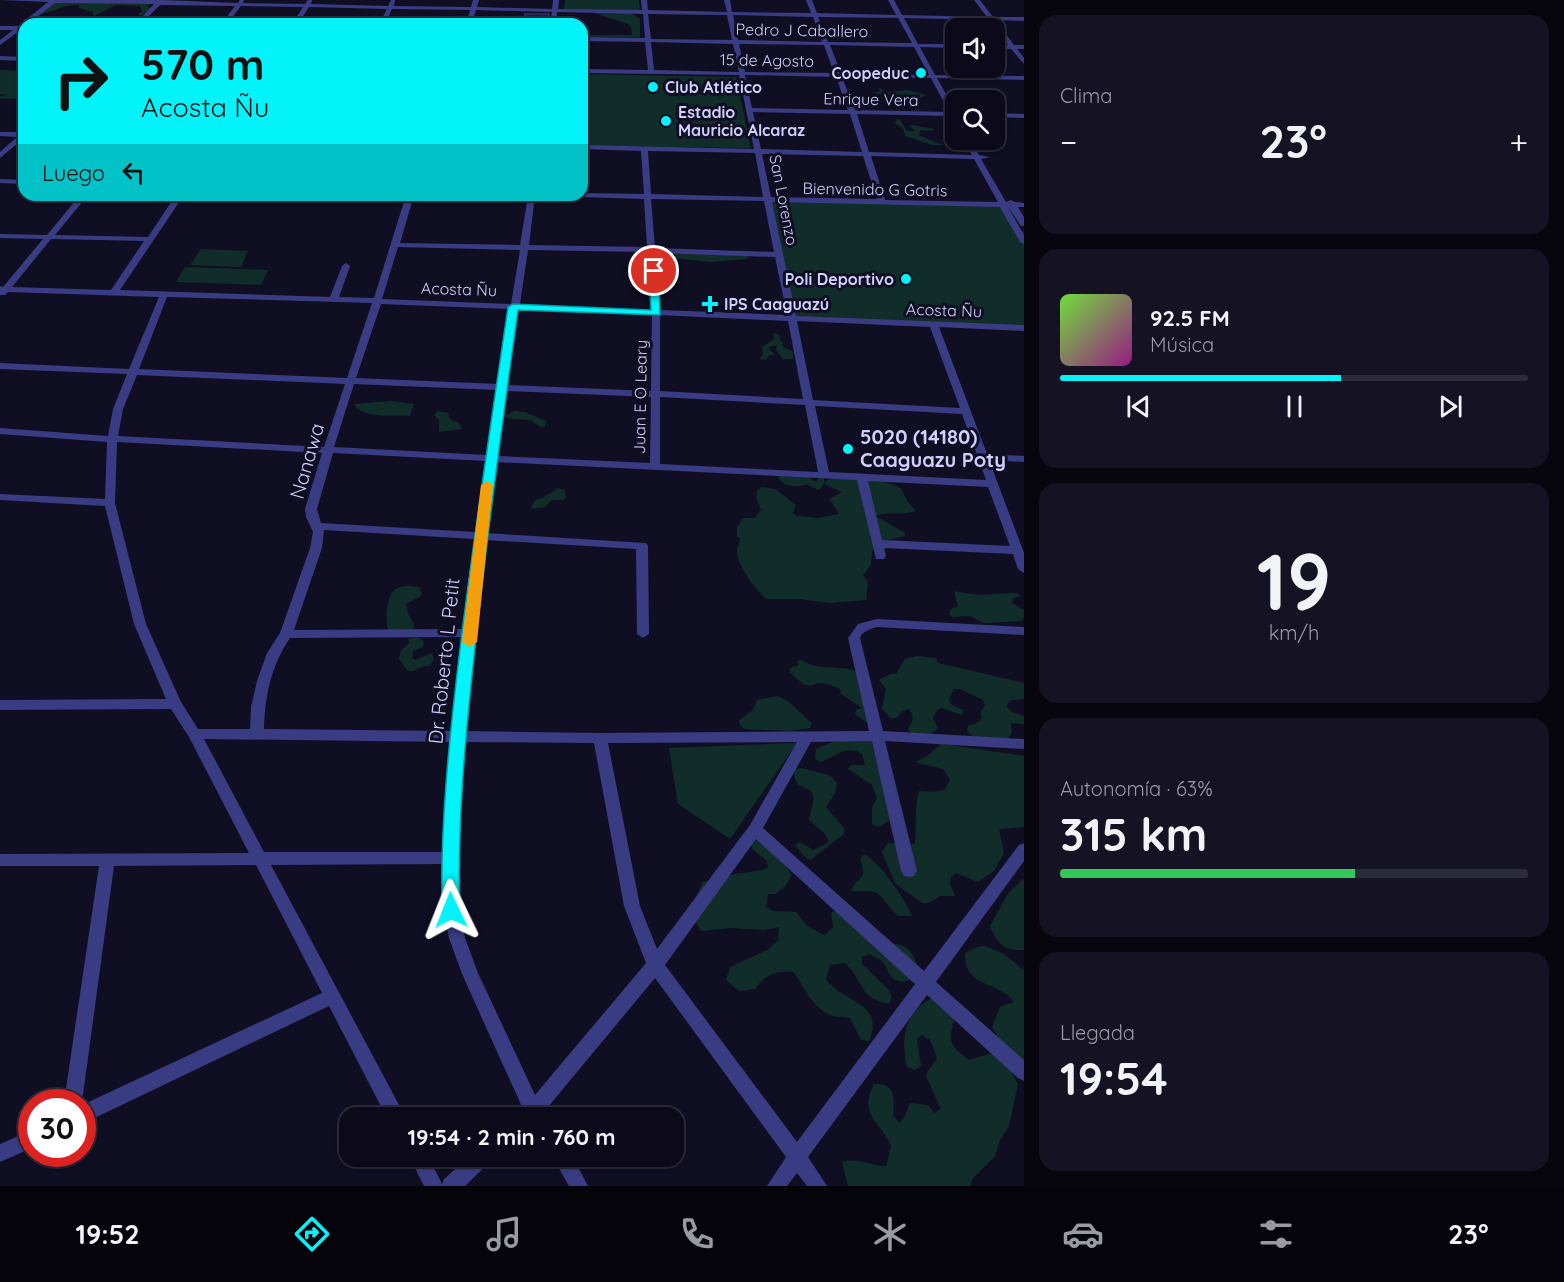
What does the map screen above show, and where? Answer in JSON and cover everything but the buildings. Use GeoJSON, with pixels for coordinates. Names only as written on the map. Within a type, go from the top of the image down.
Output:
{"type":"FeatureCollection","features":[{"type":"Feature","properties":{"kind":"street"},"geometry":{"type":"LineString","coordinates":[[4,0],[309,3],[390,8],[990,18]]}},
{"type":"Feature","properties":{"kind":"street"},"geometry":{"type":"LineString","coordinates":[[33,18],[55,0]]}},
{"type":"Feature","properties":{"kind":"street"},"geometry":{"type":"LineString","coordinates":[[385,18],[393,0]]}},
{"type":"Feature","properties":{"kind":"street"},"geometry":{"type":"LineString","coordinates":[[471,18],[476,0]]}},
{"type":"Feature","properties":{"kind":"street"},"geometry":{"type":"LineString","coordinates":[[556,0],[558,18]]}},
{"type":"Feature","properties":{"kind":"street"},"geometry":{"type":"LineString","coordinates":[[555,18],[561,0]]}},
{"type":"Feature","properties":{"kind":"street"},"geometry":{"type":"LineString","coordinates":[[644,0],[651,72]]}},
{"type":"Feature","properties":{"kind":"street","name":"San Lorenzo"},"geometry":{"type":"LineString","coordinates":[[727,0],[824,476]]}},
{"type":"Feature","properties":{"kind":"street"},"geometry":{"type":"LineString","coordinates":[[809,0],[853,112],[882,202]]}},
{"type":"Feature","properties":{"kind":"street"},"geometry":{"type":"LineString","coordinates":[[891,0],[904,16]]}},
{"type":"Feature","properties":{"kind":"street"},"geometry":{"type":"LineString","coordinates":[[898,0],[920,46],[947,90]]}},
{"type":"Feature","properties":{"kind":"street"},"geometry":{"type":"LineString","coordinates":[[977,0],[990,18]]}},
{"type":"Feature","properties":{"kind":"street"},"geometry":{"type":"LineString","coordinates":[[144,18],[159,2]]}},
{"type":"Feature","properties":{"kind":"street"},"geometry":{"type":"LineString","coordinates":[[229,18],[242,2]]}},
{"type":"Feature","properties":{"kind":"street"},"geometry":{"type":"LineString","coordinates":[[299,18],[309,3]]}},
{"type":"Feature","properties":{"kind":"street"},"geometry":{"type":"LineString","coordinates":[[1005,18],[1024,19]]}},
{"type":"Feature","properties":{"kind":"street"},"geometry":{"type":"LineString","coordinates":[[0,28],[18,26]]}},
{"type":"Feature","properties":{"kind":"street"},"geometry":{"type":"LineString","coordinates":[[0,43],[18,30]]}},
{"type":"Feature","properties":{"kind":"street"},"geometry":{"type":"LineString","coordinates":[[1005,37],[1024,62]]}},
{"type":"Feature","properties":{"kind":"street","name":"Pedro J Caballero"},"geometry":{"type":"LineString","coordinates":[[588,39],[945,46]]}},
{"type":"Feature","properties":{"kind":"street"},"geometry":{"type":"LineString","coordinates":[[920,46],[932,76],[945,99]]}},
{"type":"Feature","properties":{"kind":"street"},"geometry":{"type":"LineString","coordinates":[[1005,47],[1024,47]]}},
{"type":"Feature","properties":{"kind":"street"},"geometry":{"type":"LineString","coordinates":[[0,58],[18,59]]}},
{"type":"Feature","properties":{"kind":"street","name":"15 de Agosto"},"geometry":{"type":"LineString","coordinates":[[588,70],[1024,78]]}},
{"type":"Feature","properties":{"kind":"street","name":"Enrique Vera"},"geometry":{"type":"LineString","coordinates":[[750,110],[945,116]]}},
{"type":"Feature","properties":{"kind":"street"},"geometry":{"type":"LineString","coordinates":[[1005,115],[1024,116]]}},
{"type":"Feature","properties":{"kind":"street"},"geometry":{"type":"LineString","coordinates":[[0,134],[18,134]]}},
{"type":"Feature","properties":{"kind":"street"},"geometry":{"type":"LineString","coordinates":[[0,156],[18,140]]}},
{"type":"Feature","properties":{"kind":"street"},"geometry":{"type":"LineString","coordinates":[[588,147],[981,157]]}},
{"type":"Feature","properties":{"kind":"street","name":"Juan E O Leary"},"geometry":{"type":"LineString","coordinates":[[644,148],[656,313],[655,465]]}},
{"type":"Feature","properties":{"kind":"street"},"geometry":{"type":"LineString","coordinates":[[975,150],[981,157]]}},
{"type":"Feature","properties":{"kind":"street"},"geometry":{"type":"LineString","coordinates":[[979,150],[1008,205],[1024,242]]}},
{"type":"Feature","properties":{"kind":"street"},"geometry":{"type":"LineString","coordinates":[[0,181],[18,182]]}},
{"type":"Feature","properties":{"kind":"street","name":"Bienvenido G Gotris"},"geometry":{"type":"LineString","coordinates":[[588,195],[1024,205]]}},
{"type":"Feature","properties":{"kind":"street"},"geometry":{"type":"LineString","coordinates":[[2,291],[79,201]]}},
{"type":"Feature","properties":{"kind":"street"},"geometry":{"type":"LineString","coordinates":[[114,292],[176,201]]}},
{"type":"Feature","properties":{"kind":"street","name":"Nanawa"},"geometry":{"type":"LineString","coordinates":[[257,735],[258,707],[264,681],[273,653],[286,634],[316,548],[317,526],[310,517],[327,450],[396,245],[408,201]]}},
{"type":"Feature","properties":{"kind":"street","name":"Dr. Roberto L Petit"},"geometry":{"type":"LineString","coordinates":[[529,1107],[470,974],[457,938],[451,910],[449,858],[458,736],[480,536],[513,307],[526,248],[531,201]]}},
{"type":"Feature","properties":{"kind":"street"},"geometry":{"type":"LineString","coordinates":[[1008,205],[1024,224]]}},
{"type":"Feature","properties":{"kind":"street"},"geometry":{"type":"LineString","coordinates":[[0,236],[150,239]]}},
{"type":"Feature","properties":{"kind":"street"},"geometry":{"type":"LineString","coordinates":[[396,245],[780,255]]}},
{"type":"Feature","properties":{"kind":"street"},"geometry":{"type":"LineString","coordinates":[[334,299],[346,266]]}},
{"type":"Feature","properties":{"kind":"street","name":"Acosta Ñu"},"geometry":{"type":"LineString","coordinates":[[2,291],[334,299],[1024,328]]}},
{"type":"Feature","properties":{"kind":"street"},"geometry":{"type":"LineString","coordinates":[[164,294],[118,409],[112,439],[110,503],[140,624],[175,704],[194,734],[391,1107]]}},
{"type":"Feature","properties":{"kind":"street"},"geometry":{"type":"LineString","coordinates":[[934,324],[1024,569]]}},
{"type":"Feature","properties":{"kind":"street"},"geometry":{"type":"LineString","coordinates":[[0,366],[655,394],[965,411]]}},
{"type":"Feature","properties":{"kind":"street"},"geometry":{"type":"LineString","coordinates":[[0,431],[112,439],[993,484]]}},
{"type":"Feature","properties":{"kind":"street"},"geometry":{"type":"LineString","coordinates":[[983,457],[1024,459]]}},
{"type":"Feature","properties":{"kind":"street"},"geometry":{"type":"LineString","coordinates":[[862,478],[879,550],[1017,550]]}},
{"type":"Feature","properties":{"kind":"street"},"geometry":{"type":"LineString","coordinates":[[0,497],[110,503]]}},
{"type":"Feature","properties":{"kind":"street"},"geometry":{"type":"LineString","coordinates":[[317,526],[642,546],[643,634]]}},
{"type":"Feature","properties":{"kind":"street"},"geometry":{"type":"LineString","coordinates":[[1009,529],[1024,529]]}},
{"type":"Feature","properties":{"kind":"street"},"geometry":{"type":"LineString","coordinates":[[909,871],[879,736],[854,638],[857,631],[877,623],[1024,631]]}},
{"type":"Feature","properties":{"kind":"street"},"geometry":{"type":"LineString","coordinates":[[286,634],[471,633]]}},
{"type":"Feature","properties":{"kind":"street"},"geometry":{"type":"LineString","coordinates":[[0,705],[175,704]]}},
{"type":"Feature","properties":{"kind":"street"},"geometry":{"type":"LineString","coordinates":[[194,734],[600,738],[879,736],[1024,744]]}},
{"type":"Feature","properties":{"kind":"street"},"geometry":{"type":"LineString","coordinates":[[540,1107],[655,965],[755,829],[807,736]]}},
{"type":"Feature","properties":{"kind":"street"},"geometry":{"type":"LineString","coordinates":[[600,738],[626,880],[655,965],[818,1186]]}},
{"type":"Feature","properties":{"kind":"street"},"geometry":{"type":"LineString","coordinates":[[755,829],[1024,1072]]}},
{"type":"Feature","properties":{"kind":"street"},"geometry":{"type":"LineString","coordinates":[[776,1186],[1024,849]]}},
{"type":"Feature","properties":{"kind":"street"},"geometry":{"type":"LineString","coordinates":[[0,860],[449,858]]}},
{"type":"Feature","properties":{"kind":"street"},"geometry":{"type":"LineString","coordinates":[[75,1089],[107,859]]}},
{"type":"Feature","properties":{"kind":"street"},"geometry":{"type":"LineString","coordinates":[[96,1107],[332,996]]}},
{"type":"Feature","properties":{"kind":"street"},"geometry":{"type":"LineString","coordinates":[[0,1153],[18,1145]]}},
{"type":"Feature","properties":{"kind":"street"},"geometry":{"type":"LineString","coordinates":[[424,1167],[434,1186]]}},
{"type":"Feature","properties":{"kind":"street"},"geometry":{"type":"LineString","coordinates":[[451,1186],[472,1167]]}},
{"type":"Feature","properties":{"kind":"street"},"geometry":{"type":"LineString","coordinates":[[568,1167],[579,1186]]}},
{"type":"Feature","properties":{"kind":"green space"},"geometry":{"type":"Polygon","coordinates":[[[565,0],[639,0],[640,11],[564,9],[565,0]]]}},
{"type":"Feature","properties":{"kind":"green space"},"geometry":{"type":"Polygon","coordinates":[[[55,2],[151,4],[147,6],[151,9],[141,16],[138,14],[142,11],[140,6],[116,5],[94,16],[92,12],[79,8],[79,5],[73,5],[37,15],[55,2]]]}},
{"type":"Feature","properties":{"kind":"green space"},"geometry":{"type":"Polygon","coordinates":[[[594,13],[631,13],[640,19],[640,37],[588,37],[588,35],[632,35],[628,24],[594,13]]]}},
{"type":"Feature","properties":{"kind":"green space"},"geometry":{"type":"Polygon","coordinates":[[[0,70],[18,71],[18,98],[0,99],[0,96],[8,95],[0,94],[0,70]]]}},
{"type":"Feature","properties":{"kind":"green space"},"geometry":{"type":"Polygon","coordinates":[[[588,74],[736,77],[751,148],[588,146],[588,74]]]}},
{"type":"Feature","properties":{"kind":"green space"},"geometry":{"type":"Polygon","coordinates":[[[878,87],[887,92],[908,90],[926,95],[921,98],[912,96],[912,102],[903,103],[897,97],[872,93],[880,91],[878,87]]]}},
{"type":"Feature","properties":{"kind":"green space"},"geometry":{"type":"Polygon","coordinates":[[[897,119],[907,131],[916,131],[909,126],[912,125],[934,129],[932,131],[920,130],[918,135],[943,145],[932,145],[905,136],[904,130],[895,123],[897,119]]]}},
{"type":"Feature","properties":{"kind":"green space","name":"Poli Deportivo"},"geometry":{"type":"Polygon","coordinates":[[[770,202],[1004,205],[1021,231],[1024,231],[1024,239],[1021,236],[1024,242],[1024,328],[796,317],[770,202]]]}},
{"type":"Feature","properties":{"kind":"green space"},"geometry":{"type":"Polygon","coordinates":[[[201,249],[248,251],[241,267],[190,265],[201,249]]]}},
{"type":"Feature","properties":{"kind":"green space"},"geometry":{"type":"Polygon","coordinates":[[[667,251],[748,256],[747,259],[710,262],[661,257],[667,251]]]}},
{"type":"Feature","properties":{"kind":"green space"},"geometry":{"type":"Polygon","coordinates":[[[185,267],[268,270],[261,285],[176,282],[185,267]]]}},
{"type":"Feature","properties":{"kind":"green space"},"geometry":{"type":"Polygon","coordinates":[[[773,333],[780,335],[782,346],[793,352],[793,359],[783,359],[776,350],[777,346],[770,346],[769,349],[775,355],[769,355],[766,360],[759,359],[763,355],[762,347],[774,339],[773,333]]]}},
{"type":"Feature","properties":{"kind":"green space"},"geometry":{"type":"Polygon","coordinates":[[[391,401],[414,404],[410,416],[373,415],[355,406],[355,404],[391,401]]]}},
{"type":"Feature","properties":{"kind":"green space"},"geometry":{"type":"Polygon","coordinates":[[[438,411],[448,413],[450,419],[459,423],[462,429],[439,432],[439,420],[434,415],[438,411]]]}},
{"type":"Feature","properties":{"kind":"green space"},"geometry":{"type":"Polygon","coordinates":[[[514,411],[525,412],[546,421],[545,427],[530,421],[504,416],[514,411]]]}},
{"type":"Feature","properties":{"kind":"green space"},"geometry":{"type":"Polygon","coordinates":[[[780,476],[808,477],[817,481],[819,476],[823,477],[825,482],[819,490],[807,485],[788,485],[778,478],[780,476]]]}},
{"type":"Feature","properties":{"kind":"green space"},"geometry":{"type":"Polygon","coordinates":[[[835,478],[878,479],[901,488],[907,501],[916,511],[876,516],[905,533],[905,536],[889,540],[887,549],[878,548],[872,551],[871,565],[863,575],[868,582],[866,600],[829,603],[800,599],[767,599],[748,577],[740,563],[737,551],[740,538],[737,537],[737,527],[743,518],[754,518],[761,510],[756,498],[757,490],[762,487],[775,489],[796,505],[793,513],[797,516],[819,518],[838,514],[829,499],[842,492],[824,484],[835,478]]]}},
{"type":"Feature","properties":{"kind":"green space"},"geometry":{"type":"Polygon","coordinates":[[[558,488],[565,490],[566,498],[551,500],[545,507],[531,509],[535,500],[558,488]]]}},
{"type":"Feature","properties":{"kind":"green space"},"geometry":{"type":"Polygon","coordinates":[[[403,586],[419,587],[422,593],[421,596],[406,604],[414,630],[391,632],[388,629],[387,620],[393,591],[403,586]]]}},
{"type":"Feature","properties":{"kind":"green space"},"geometry":{"type":"Polygon","coordinates":[[[954,591],[979,595],[1017,593],[1021,596],[1013,598],[1012,603],[1024,610],[1024,618],[1021,621],[984,623],[970,616],[952,617],[949,614],[951,609],[958,606],[954,591]]]}},
{"type":"Feature","properties":{"kind":"green space"},"geometry":{"type":"Polygon","coordinates":[[[417,637],[424,641],[423,647],[413,651],[412,658],[415,660],[432,653],[434,660],[429,666],[408,671],[399,659],[401,651],[409,643],[408,639],[417,637]]]}},
{"type":"Feature","properties":{"kind":"green space"},"geometry":{"type":"Polygon","coordinates":[[[916,656],[936,658],[938,663],[1024,683],[1024,699],[1011,700],[1007,707],[1012,712],[1024,716],[1024,724],[1011,723],[1012,733],[1008,738],[977,740],[967,731],[968,726],[979,722],[982,718],[980,713],[985,705],[983,700],[960,689],[954,689],[949,699],[951,704],[963,710],[962,715],[941,708],[937,710],[933,718],[938,728],[935,731],[925,735],[911,735],[908,728],[913,719],[911,712],[909,709],[896,718],[890,718],[882,708],[886,689],[879,680],[890,674],[896,674],[905,659],[916,656]]]}},
{"type":"Feature","properties":{"kind":"green space"},"geometry":{"type":"Polygon","coordinates":[[[801,660],[821,667],[850,669],[866,678],[873,688],[873,722],[866,722],[855,714],[856,710],[862,708],[841,694],[840,689],[825,683],[810,686],[803,684],[790,673],[790,668],[799,665],[797,661],[801,660]]]}},
{"type":"Feature","properties":{"kind":"green space"},"geometry":{"type":"Polygon","coordinates":[[[778,696],[791,704],[812,723],[810,728],[791,731],[745,729],[740,726],[739,720],[753,710],[757,700],[778,696]]]}},
{"type":"Feature","properties":{"kind":"green space"},"geometry":{"type":"Polygon","coordinates":[[[842,738],[872,741],[888,803],[889,821],[879,827],[872,824],[872,807],[877,798],[872,785],[848,769],[851,765],[865,765],[862,754],[851,750],[841,752],[821,762],[815,759],[816,749],[842,738]]]}},
{"type":"Feature","properties":{"kind":"green space"},"geometry":{"type":"Polygon","coordinates":[[[797,743],[730,839],[678,804],[669,748],[797,743]]]}},
{"type":"Feature","properties":{"kind":"green space"},"geometry":{"type":"Polygon","coordinates":[[[942,744],[1024,756],[1024,827],[999,829],[1004,853],[994,871],[978,882],[956,873],[951,877],[950,883],[955,896],[940,896],[929,903],[922,903],[895,883],[882,852],[888,843],[909,845],[915,843],[919,791],[934,792],[945,789],[950,780],[943,769],[915,762],[942,744]]]}},
{"type":"Feature","properties":{"kind":"green space"},"geometry":{"type":"Polygon","coordinates":[[[801,768],[829,775],[837,783],[835,793],[826,807],[844,828],[844,834],[810,860],[795,845],[800,842],[813,850],[829,842],[825,834],[809,820],[813,795],[798,784],[794,776],[795,769],[801,768]]]}},
{"type":"Feature","properties":{"kind":"green space"},"geometry":{"type":"Polygon","coordinates":[[[756,839],[770,846],[792,875],[785,886],[775,894],[768,894],[766,907],[773,911],[796,912],[807,926],[824,935],[833,927],[831,913],[837,909],[880,944],[903,946],[915,958],[920,974],[904,982],[892,978],[879,959],[869,954],[862,957],[862,964],[888,989],[892,997],[889,1004],[878,1001],[866,993],[845,963],[830,965],[826,979],[841,993],[860,1004],[872,1018],[873,1028],[869,1041],[861,1040],[850,1018],[834,1016],[819,1008],[794,972],[772,974],[755,989],[739,991],[726,980],[730,967],[769,949],[778,940],[779,927],[764,930],[732,928],[701,931],[694,917],[693,906],[703,882],[768,867],[767,861],[752,849],[751,843],[756,839]]]}},
{"type":"Feature","properties":{"kind":"green space"},"geometry":{"type":"Polygon","coordinates":[[[864,854],[877,864],[891,882],[912,916],[898,916],[879,895],[873,892],[851,890],[862,877],[860,859],[864,854]]]}},
{"type":"Feature","properties":{"kind":"green space"},"geometry":{"type":"Polygon","coordinates":[[[1024,878],[1024,950],[1017,950],[1002,945],[990,926],[1007,895],[1024,878]]]}},
{"type":"Feature","properties":{"kind":"green space"},"geometry":{"type":"Polygon","coordinates":[[[985,946],[1002,953],[1024,970],[1024,1067],[1004,1047],[992,1027],[1000,1007],[1014,1002],[1008,995],[976,978],[966,964],[965,953],[985,946]]]}},
{"type":"Feature","properties":{"kind":"green space"},"geometry":{"type":"Polygon","coordinates":[[[933,998],[955,1014],[951,1040],[961,1054],[969,1060],[995,1052],[1009,1067],[1018,1084],[1009,1126],[1000,1140],[995,1156],[972,1179],[971,1186],[848,1186],[842,1162],[853,1161],[886,1166],[891,1146],[869,1111],[868,1104],[874,1084],[881,1084],[890,1089],[894,1103],[893,1115],[899,1123],[904,1118],[910,1103],[928,1105],[934,1113],[941,1109],[926,1076],[937,1058],[930,1040],[922,1035],[917,1039],[921,1066],[915,1070],[907,1067],[904,1047],[911,1018],[916,1010],[933,998]]]}},
{"type":"Feature","properties":{"kind":"slow traffic"},"geometry":{"type":"LineString","coordinates":[[469,642],[487,485]]}},
{"type":"Feature","properties":{"kind":"place","name":"Coopeduc"},"geometry":{"type":"Point","coordinates":[921,73]}},
{"type":"Feature","properties":{"kind":"place","name":"Club Atlético"},"geometry":{"type":"Point","coordinates":[653,87]}},
{"type":"Feature","properties":{"kind":"place","name":"Estadio Mauricio Alcaraz"},"geometry":{"type":"Point","coordinates":[666,121]}},
{"type":"Feature","properties":{"kind":"place","name":"Poli Deportivo"},"geometry":{"type":"Point","coordinates":[906,279]}},
{"type":"Feature","properties":{"kind":"place","name":"IPS Caaguazú"},"geometry":{"type":"Point","coordinates":[710,304]}},
{"type":"Feature","properties":{"kind":"place","name":"5020 (14180) Caaguazu Poty"},"geometry":{"type":"Point","coordinates":[848,449]}},
{"type":"Feature","properties":{"kind":"route"},"geometry":{"type":"LineString","coordinates":[[451,910],[449,858],[458,736],[480,536],[513,307],[656,313],[654,271]]}}]}
